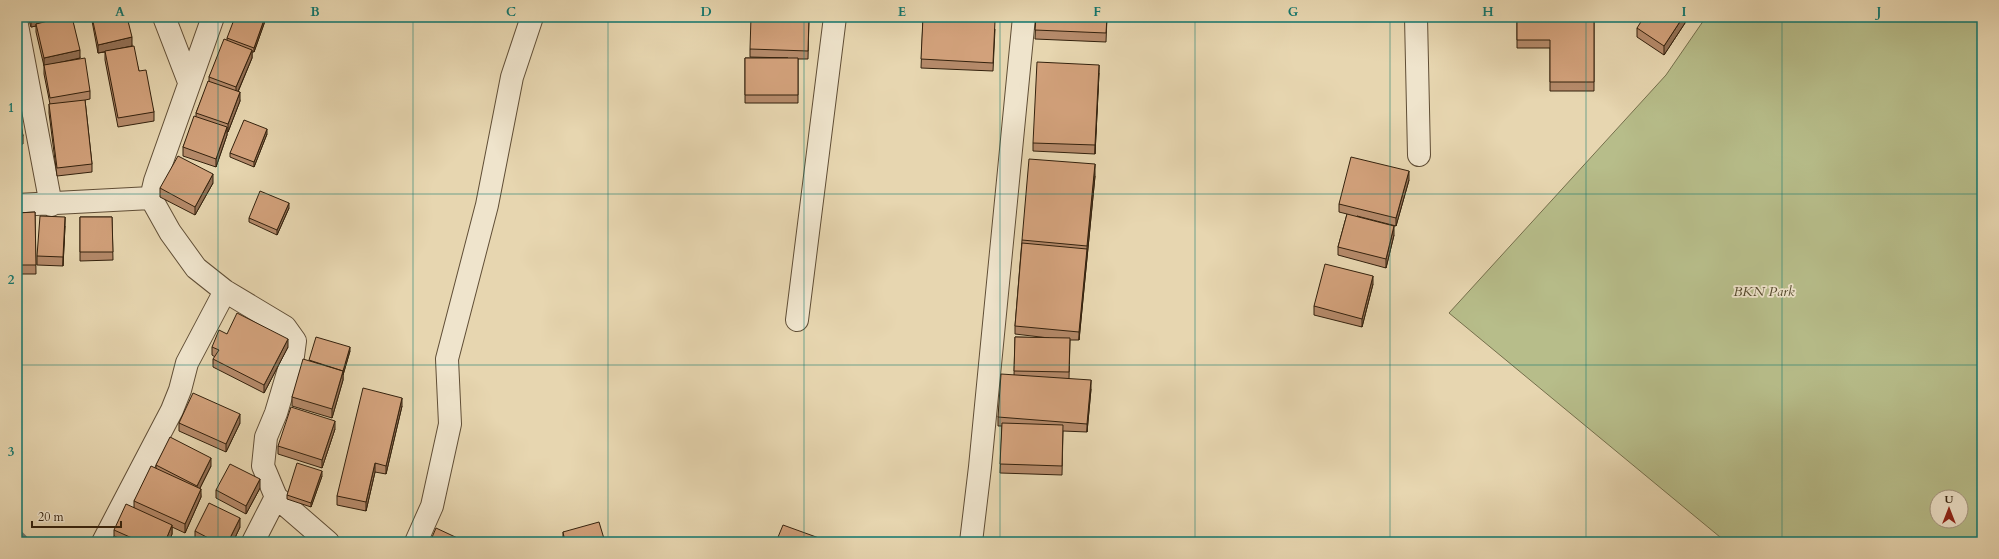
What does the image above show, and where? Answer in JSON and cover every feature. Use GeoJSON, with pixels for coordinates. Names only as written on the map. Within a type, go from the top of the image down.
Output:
{"type":"FeatureCollection","features":[{"type":"Feature","properties":{"kind":"street"},"geometry":{"type":"LineString","coordinates":[[164,17],[189,82]]}},
{"type":"Feature","properties":{"kind":"street"},"geometry":{"type":"LineString","coordinates":[[213,17],[155,181],[151,198],[170,232],[196,268],[225,291],[285,327],[295,341],[291,363],[276,413],[266,437],[263,466],[276,497],[328,542]]}},
{"type":"Feature","properties":{"kind":"street"},"geometry":{"type":"LineString","coordinates":[[416,542],[432,506],[450,424],[447,359],[487,205],[512,77],[532,17]]}},
{"type":"Feature","properties":{"kind":"street"},"geometry":{"type":"LineString","coordinates":[[797,320],[835,17]]}},
{"type":"Feature","properties":{"kind":"street"},"geometry":{"type":"LineString","coordinates":[[971,542],[982,451],[1024,17]]}},
{"type":"Feature","properties":{"kind":"street"},"geometry":{"type":"LineString","coordinates":[[1416,17],[1419,154]]}},
{"type":"Feature","properties":{"kind":"street"},"geometry":{"type":"LineString","coordinates":[[17,26],[51,205]]}},
{"type":"Feature","properties":{"kind":"street"},"geometry":{"type":"LineString","coordinates":[[17,205],[51,205],[151,198]]}},
{"type":"Feature","properties":{"kind":"street"},"geometry":{"type":"LineString","coordinates":[[103,542],[172,410],[180,390],[187,364],[225,291]]}},
{"type":"Feature","properties":{"kind":"street"},"geometry":{"type":"LineString","coordinates":[[253,542],[276,497]]}},
{"type":"Feature","properties":{"kind":"green space","name":"BKN Park"},"geometry":{"type":"Polygon","coordinates":[[[1706,17],[1982,17],[1982,542],[1726,542],[1449,313],[1666,75],[1706,17]]]}},
{"type":"Feature","properties":{"kind":"building"},"geometry":{"type":"Polygon","coordinates":[[[64,17],[72,17],[80,50],[44,58],[36,24],[64,17]]]}},
{"type":"Feature","properties":{"kind":"building"},"geometry":{"type":"Polygon","coordinates":[[[92,17],[127,17],[132,37],[98,45],[92,17]]]}},
{"type":"Feature","properties":{"kind":"building"},"geometry":{"type":"Polygon","coordinates":[[[235,17],[265,17],[254,48],[227,38],[235,17]]]}},
{"type":"Feature","properties":{"kind":"building"},"geometry":{"type":"Polygon","coordinates":[[[751,17],[809,17],[808,51],[750,49],[751,17]]]}},
{"type":"Feature","properties":{"kind":"building"},"geometry":{"type":"Polygon","coordinates":[[[923,17],[995,21],[993,63],[921,59],[923,17]]]}},
{"type":"Feature","properties":{"kind":"building"},"geometry":{"type":"Polygon","coordinates":[[[1036,17],[1107,17],[1106,33],[1035,30],[1036,17]]]}},
{"type":"Feature","properties":{"kind":"building"},"geometry":{"type":"Polygon","coordinates":[[[1517,17],[1594,17],[1594,82],[1550,82],[1550,40],[1517,40],[1517,17]]]}},
{"type":"Feature","properties":{"kind":"building"},"geometry":{"type":"Polygon","coordinates":[[[1644,17],[1683,17],[1664,46],[1637,28],[1644,17]]]}},
{"type":"Feature","properties":{"kind":"building"},"geometry":{"type":"Polygon","coordinates":[[[224,39],[252,50],[236,87],[209,77],[224,39]]]}},
{"type":"Feature","properties":{"kind":"building"},"geometry":{"type":"Polygon","coordinates":[[[134,46],[139,71],[146,70],[154,112],[118,118],[105,51],[134,46]]]}},
{"type":"Feature","properties":{"kind":"building"},"geometry":{"type":"Polygon","coordinates":[[[85,58],[90,91],[50,98],[44,65],[85,58]]]}},
{"type":"Feature","properties":{"kind":"building"},"geometry":{"type":"Polygon","coordinates":[[[745,58],[798,58],[798,95],[745,95],[745,58]]]}},
{"type":"Feature","properties":{"kind":"building"},"geometry":{"type":"Polygon","coordinates":[[[1037,62],[1099,65],[1095,145],[1033,143],[1037,62]]]}},
{"type":"Feature","properties":{"kind":"building"},"geometry":{"type":"Polygon","coordinates":[[[208,81],[240,92],[228,124],[196,113],[208,81]]]}},
{"type":"Feature","properties":{"kind":"building"},"geometry":{"type":"Polygon","coordinates":[[[85,100],[92,164],[57,168],[49,104],[85,100]]]}},
{"type":"Feature","properties":{"kind":"building"},"geometry":{"type":"Polygon","coordinates":[[[17,104],[23,136],[17,137],[17,104]]]}},
{"type":"Feature","properties":{"kind":"building"},"geometry":{"type":"Polygon","coordinates":[[[194,116],[227,127],[216,159],[183,147],[194,116]]]}},
{"type":"Feature","properties":{"kind":"building"},"geometry":{"type":"Polygon","coordinates":[[[244,120],[267,129],[254,162],[230,153],[244,120]]]}},
{"type":"Feature","properties":{"kind":"building"},"geometry":{"type":"Polygon","coordinates":[[[17,155],[21,174],[17,174],[17,155]]]}},
{"type":"Feature","properties":{"kind":"building"},"geometry":{"type":"Polygon","coordinates":[[[178,156],[213,174],[195,207],[160,188],[178,156]]]}},
{"type":"Feature","properties":{"kind":"building"},"geometry":{"type":"Polygon","coordinates":[[[1351,157],[1409,171],[1396,218],[1339,204],[1351,157]]]}},
{"type":"Feature","properties":{"kind":"building"},"geometry":{"type":"Polygon","coordinates":[[[1029,159],[1095,164],[1087,246],[1022,240],[1029,159]]]}},
{"type":"Feature","properties":{"kind":"building"},"geometry":{"type":"Polygon","coordinates":[[[260,191],[289,203],[277,230],[249,218],[260,191]]]}},
{"type":"Feature","properties":{"kind":"building"},"geometry":{"type":"Polygon","coordinates":[[[35,212],[36,265],[17,265],[17,213],[35,212]]]}},
{"type":"Feature","properties":{"kind":"building"},"geometry":{"type":"Polygon","coordinates":[[[1347,214],[1394,226],[1386,259],[1338,247],[1347,214]]]}},
{"type":"Feature","properties":{"kind":"building"},"geometry":{"type":"Polygon","coordinates":[[[40,216],[65,217],[63,257],[37,256],[40,216]]]}},
{"type":"Feature","properties":{"kind":"building"},"geometry":{"type":"Polygon","coordinates":[[[80,217],[112,217],[113,252],[80,252],[80,217]]]}},
{"type":"Feature","properties":{"kind":"building"},"geometry":{"type":"Polygon","coordinates":[[[1022,243],[1087,249],[1079,332],[1015,326],[1022,243]]]}},
{"type":"Feature","properties":{"kind":"building"},"geometry":{"type":"Polygon","coordinates":[[[1325,264],[1373,276],[1362,319],[1314,306],[1325,264]]]}},
{"type":"Feature","properties":{"kind":"building"},"geometry":{"type":"Polygon","coordinates":[[[237,313],[288,339],[264,385],[213,359],[219,350],[212,347],[219,330],[227,334],[237,313]]]}},
{"type":"Feature","properties":{"kind":"building"},"geometry":{"type":"Polygon","coordinates":[[[316,337],[350,347],[343,371],[309,360],[316,337]]]}},
{"type":"Feature","properties":{"kind":"building"},"geometry":{"type":"Polygon","coordinates":[[[1015,337],[1070,338],[1069,372],[1014,371],[1015,337]]]}},
{"type":"Feature","properties":{"kind":"building"},"geometry":{"type":"Polygon","coordinates":[[[303,359],[343,371],[332,409],[292,397],[303,359]]]}},
{"type":"Feature","properties":{"kind":"building"},"geometry":{"type":"Polygon","coordinates":[[[1001,374],[1091,380],[1087,424],[998,417],[1001,374]]]}},
{"type":"Feature","properties":{"kind":"building"},"geometry":{"type":"Polygon","coordinates":[[[363,388],[402,398],[386,466],[375,463],[366,502],[337,496],[363,388]]]}},
{"type":"Feature","properties":{"kind":"building"},"geometry":{"type":"Polygon","coordinates":[[[193,393],[240,414],[226,444],[179,423],[193,393]]]}},
{"type":"Feature","properties":{"kind":"building"},"geometry":{"type":"Polygon","coordinates":[[[291,407],[335,421],[322,460],[278,446],[291,407]]]}},
{"type":"Feature","properties":{"kind":"building"},"geometry":{"type":"Polygon","coordinates":[[[1002,423],[1063,425],[1062,466],[1000,464],[1002,423]]]}},
{"type":"Feature","properties":{"kind":"building"},"geometry":{"type":"Polygon","coordinates":[[[170,437],[211,458],[197,486],[156,465],[170,437]]]}},
{"type":"Feature","properties":{"kind":"building"},"geometry":{"type":"Polygon","coordinates":[[[297,463],[322,471],[311,503],[287,495],[297,463]]]}},
{"type":"Feature","properties":{"kind":"building"},"geometry":{"type":"Polygon","coordinates":[[[230,464],[260,479],[246,506],[216,490],[230,464]]]}},
{"type":"Feature","properties":{"kind":"building"},"geometry":{"type":"Polygon","coordinates":[[[151,466],[201,489],[185,524],[134,501],[151,466]]]}},
{"type":"Feature","properties":{"kind":"building"},"geometry":{"type":"Polygon","coordinates":[[[209,503],[240,518],[228,542],[216,542],[195,531],[209,503]]]}},
{"type":"Feature","properties":{"kind":"building"},"geometry":{"type":"Polygon","coordinates":[[[126,504],[172,525],[165,542],[141,542],[114,530],[126,504]]]}},
{"type":"Feature","properties":{"kind":"building"},"geometry":{"type":"Polygon","coordinates":[[[599,522],[605,542],[565,542],[563,532],[599,522]]]}},
{"type":"Feature","properties":{"kind":"building"},"geometry":{"type":"Polygon","coordinates":[[[783,525],[830,542],[776,542],[783,525]]]}},
{"type":"Feature","properties":{"kind":"building"},"geometry":{"type":"Polygon","coordinates":[[[436,528],[466,542],[430,542],[436,528]]]}},
{"type":"Feature","properties":{"kind":"building"},"geometry":{"type":"Polygon","coordinates":[[[114,536],[129,542],[112,542],[114,536]]]}},
{"type":"Feature","properties":{"kind":"waterway"},"geometry":{"type":"LineString","coordinates":[[17,533],[26,542]]}}]}
